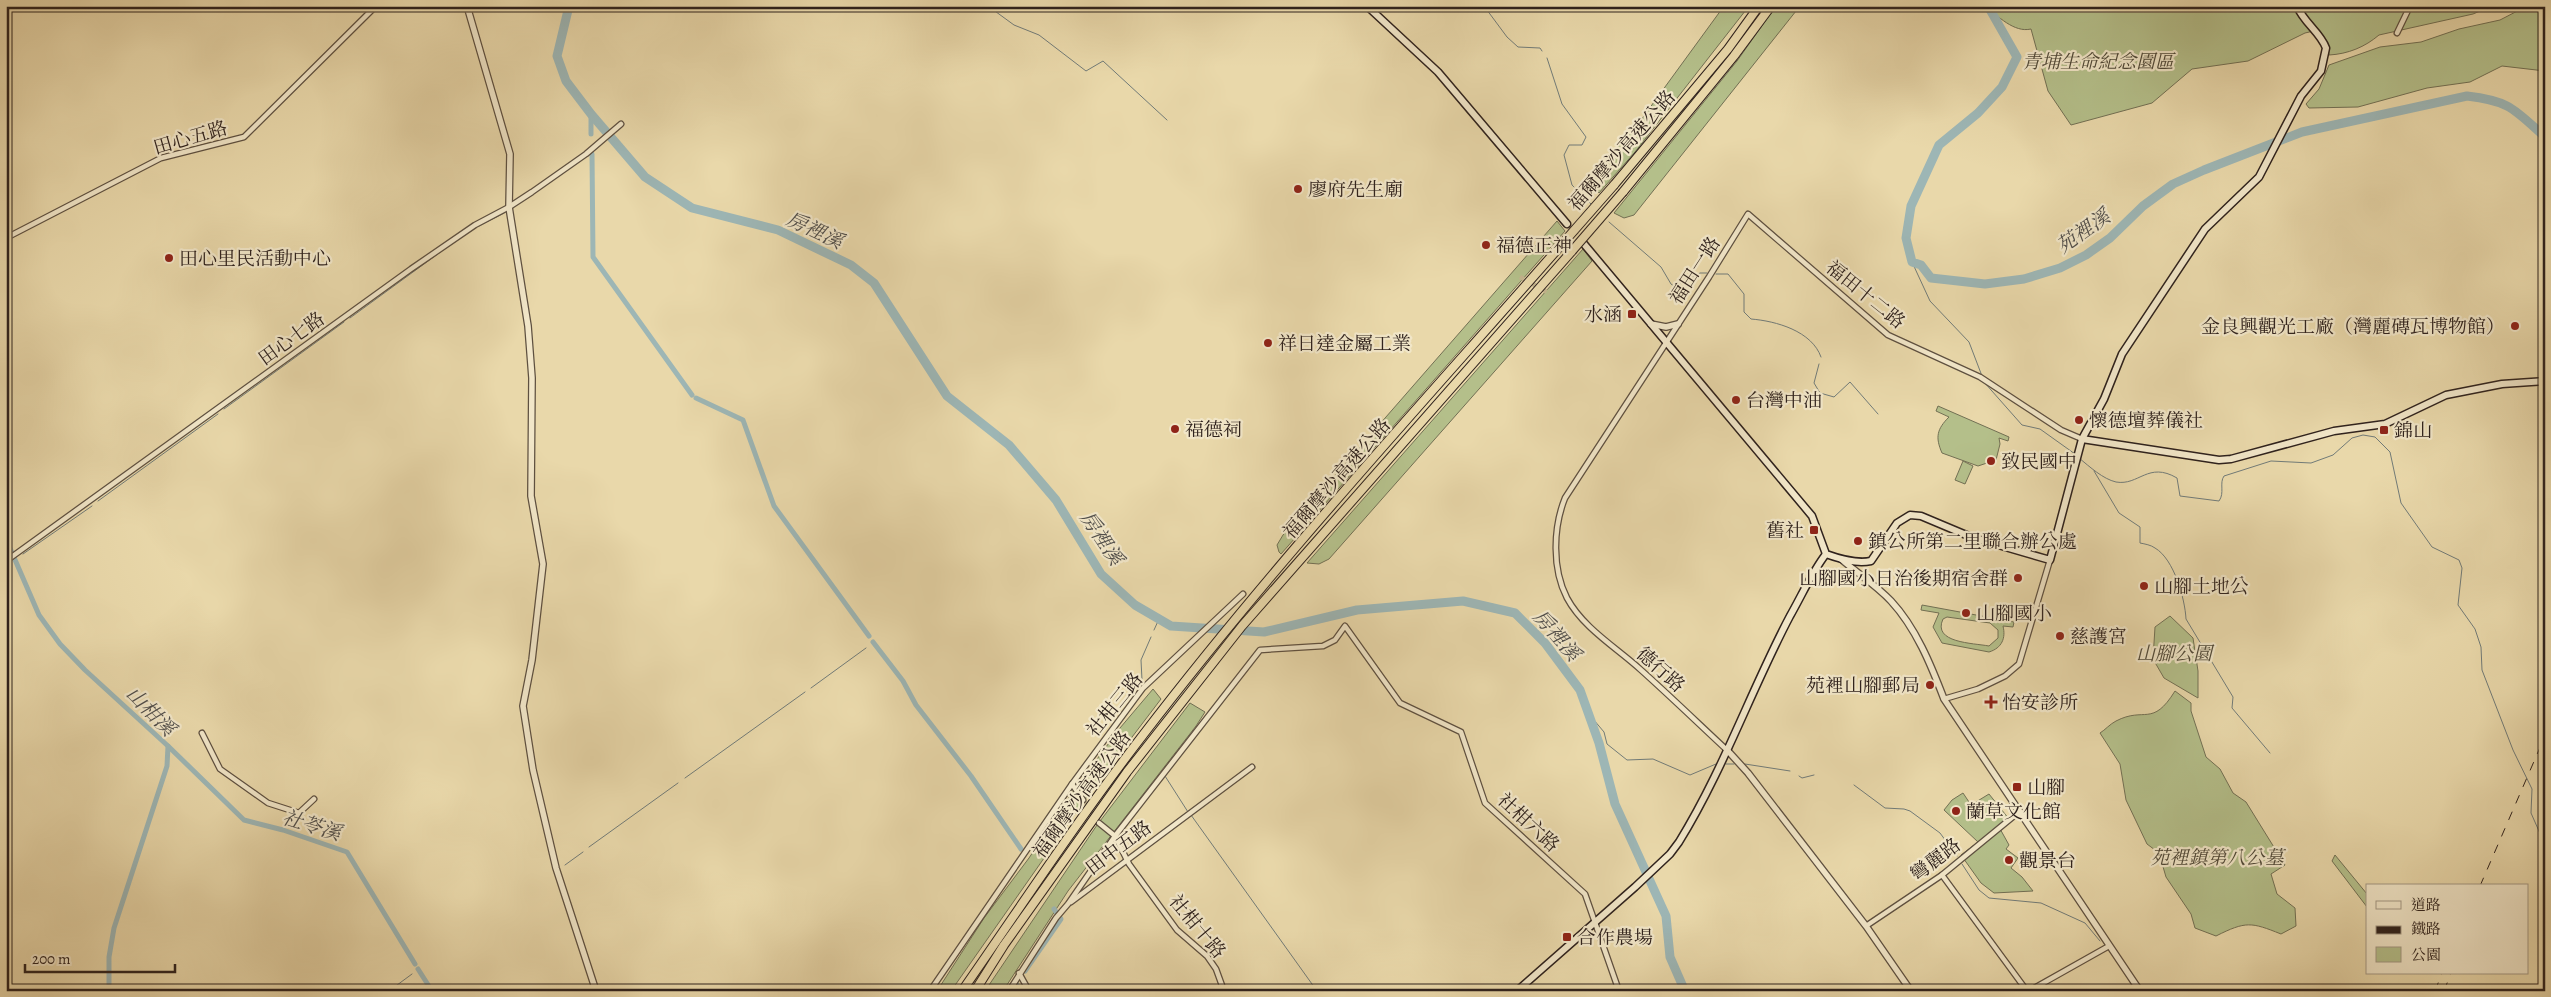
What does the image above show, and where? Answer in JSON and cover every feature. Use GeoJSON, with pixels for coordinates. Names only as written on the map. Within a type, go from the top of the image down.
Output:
{"type":"FeatureCollection","features":[{"type":"Feature","properties":{"kind":"highway","name":"福爾摩沙高速公路"},"geometry":{"type":"LineString","coordinates":[[962,991],[1118,767],[1178,691],[1300,543],[1614,185],[1728,49],[1759,6]]}},
{"type":"Feature","properties":{"kind":"highway","name":"福爾摩沙高速公路"},"geometry":{"type":"LineString","coordinates":[[975,991],[1004,945],[1127,772],[1186,700],[1242,626],[1624,192],[1734,56],[1771,6]]}},
{"type":"Feature","properties":{"kind":"main road"},"geometry":{"type":"LineString","coordinates":[[1367,6],[1438,72],[1567,224]]}},
{"type":"Feature","properties":{"kind":"main road"},"geometry":{"type":"LineString","coordinates":[[1826,554],[1863,563],[1871,561],[1897,522],[1910,515],[1921,516],[1971,537],[2050,560],[2078,460],[2082,439],[2104,399],[2122,354],[2205,229],[2259,177],[2301,96],[2321,71],[2326,48],[2320,36],[2302,17],[2297,6]]}},
{"type":"Feature","properties":{"kind":"main road"},"geometry":{"type":"LineString","coordinates":[[1584,244],[1812,516],[1826,554]]}},
{"type":"Feature","properties":{"kind":"main road"},"geometry":{"type":"LineString","coordinates":[[2082,439],[2219,460],[2334,431],[2385,424],[2446,394],[2502,384],[2545,381]]}},
{"type":"Feature","properties":{"kind":"main road"},"geometry":{"type":"LineString","coordinates":[[1517,991],[1670,854],[1683,835],[1728,751],[1754,686],[1810,579],[1826,554]]}},
{"type":"Feature","properties":{"kind":"street","name":"田心五路"},"geometry":{"type":"LineString","coordinates":[[6,238],[161,158],[244,136],[376,6]]}},
{"type":"Feature","properties":{"kind":"street"},"geometry":{"type":"LineString","coordinates":[[466,6],[510,154],[509,207],[528,326],[532,378],[531,496],[543,564],[532,660],[523,706],[534,770],[556,868],[596,991]]}},
{"type":"Feature","properties":{"kind":"street"},"geometry":{"type":"LineString","coordinates":[[2397,33],[2410,6]]}},
{"type":"Feature","properties":{"kind":"street","name":"田心七路"},"geometry":{"type":"LineString","coordinates":[[6,561],[419,264],[475,225],[509,207],[586,154],[620,125]]}},
{"type":"Feature","properties":{"kind":"street","name":"福田十二路"},"geometry":{"type":"LineString","coordinates":[[1748,214],[1888,335],[1980,377],[2061,430],[2082,439]]}},
{"type":"Feature","properties":{"kind":"street","name":"福田一路"},"geometry":{"type":"LineString","coordinates":[[1666,342],[1748,214]]}},
{"type":"Feature","properties":{"kind":"street"},"geometry":{"type":"LineString","coordinates":[[1651,324],[1666,327],[1678,324]]}},
{"type":"Feature","properties":{"kind":"street","name":"德行路"},"geometry":{"type":"LineString","coordinates":[[1666,342],[1566,498],[1557,522],[1558,568],[1567,598],[1586,623],[1640,669],[1728,751],[1748,773],[1866,926],[1911,991]]}},
{"type":"Feature","properties":{"kind":"street"},"geometry":{"type":"LineString","coordinates":[[1841,559],[1892,602],[1930,662],[1944,699],[2138,988],[2125,991]]}},
{"type":"Feature","properties":{"kind":"street"},"geometry":{"type":"LineString","coordinates":[[1944,699],[1978,689],[2005,676],[2019,664],[2050,560]]}},
{"type":"Feature","properties":{"kind":"street","name":"社柑三路"},"geometry":{"type":"LineString","coordinates":[[930,991],[1132,700],[1243,594]]}},
{"type":"Feature","properties":{"kind":"street","name":"社柑六路"},"geometry":{"type":"LineString","coordinates":[[1115,836],[1260,650],[1323,646],[1335,640],[1345,626],[1400,703],[1461,732],[1485,803],[1584,894],[1619,991]]}},
{"type":"Feature","properties":{"kind":"street"},"geometry":{"type":"LineString","coordinates":[[202,733],[220,769],[268,803],[299,813],[314,799]]}},
{"type":"Feature","properties":{"kind":"street","name":"田中五路"},"geometry":{"type":"LineString","coordinates":[[1068,904],[1252,767]]}},
{"type":"Feature","properties":{"kind":"street"},"geometry":{"type":"LineString","coordinates":[[1072,784],[1083,800]]}},
{"type":"Feature","properties":{"kind":"street","name":"彎麗路"},"geometry":{"type":"LineString","coordinates":[[1866,926],[1942,875],[2020,811]]}},
{"type":"Feature","properties":{"kind":"street"},"geometry":{"type":"LineString","coordinates":[[1009,991],[1056,918],[1068,904],[1115,836],[1099,823]]}},
{"type":"Feature","properties":{"kind":"street","name":"社柑十路"},"geometry":{"type":"LineString","coordinates":[[1115,836],[1126,859],[1177,930],[1207,956],[1216,969],[1224,991]]}},
{"type":"Feature","properties":{"kind":"street"},"geometry":{"type":"LineString","coordinates":[[1942,875],[2028,991],[2109,946]]}},
{"type":"Feature","properties":{"kind":"street"},"geometry":{"type":"LineString","coordinates":[[1019,973],[1029,991]]}},
{"type":"Feature","properties":{"kind":"green space"},"geometry":{"type":"Polygon","coordinates":[[[1724,6],[1749,6],[1635,152],[1599,193],[1591,184],[1590,179],[1638,124],[1724,6]]]}},
{"type":"Feature","properties":{"kind":"green space"},"geometry":{"type":"Polygon","coordinates":[[[1776,6],[1800,6],[1634,215],[1624,218],[1614,213],[1737,61],[1776,6]]]}},
{"type":"Feature","properties":{"kind":"green space","name":"青埔生命紀念園區"},"geometry":{"type":"Polygon","coordinates":[[[1985,6],[2492,6],[2473,14],[2379,35],[2356,49],[2343,53],[2329,55],[2327,42],[2318,30],[2305,33],[2248,61],[2192,69],[2152,103],[2071,125],[2048,91],[2031,29],[2025,30],[2012,26],[1985,6]]]}},
{"type":"Feature","properties":{"kind":"green space"},"geometry":{"type":"Polygon","coordinates":[[[2527,6],[2545,6],[2545,71],[2502,66],[2470,82],[2427,88],[2358,107],[2309,108],[2306,104],[2319,89],[2329,65],[2380,47],[2421,42],[2459,29],[2500,20],[2527,6]]]}},
{"type":"Feature","properties":{"kind":"green space"},"geometry":{"type":"Polygon","coordinates":[[[1557,221],[1565,231],[1281,554],[1277,545],[1283,535],[1557,221]]]}},
{"type":"Feature","properties":{"kind":"green space"},"geometry":{"type":"Polygon","coordinates":[[[1583,249],[1592,261],[1329,559],[1319,564],[1307,563],[1583,249]]]}},
{"type":"Feature","properties":{"kind":"green space"},"geometry":{"type":"Polygon","coordinates":[[[1938,406],[2009,437],[2008,441],[1999,438],[2000,444],[1996,460],[1978,466],[1942,453],[1938,442],[1938,434],[1942,425],[1949,417],[1936,411],[1938,406]]]}},
{"type":"Feature","properties":{"kind":"green space"},"geometry":{"type":"Polygon","coordinates":[[[1963,461],[1973,466],[1965,484],[1955,480],[1963,461]]]}},
{"type":"Feature","properties":{"kind":"green space"},"geometry":{"type":"Polygon","coordinates":[[[1922,605],[2014,622],[2013,627],[2003,626],[2004,635],[2002,642],[1997,648],[1989,652],[1942,643],[1933,627],[1939,613],[1921,610],[1922,605]],[[1947,617],[1943,619],[1941,627],[1943,633],[1956,640],[1989,646],[1998,638],[1998,630],[1990,623],[1947,617]]]}},
{"type":"Feature","properties":{"kind":"green space","name":"山腳公園"},"geometry":{"type":"Polygon","coordinates":[[[2170,616],[2193,638],[2198,671],[2198,698],[2164,678],[2153,659],[2155,627],[2170,616]]]}},
{"type":"Feature","properties":{"kind":"green space"},"geometry":{"type":"Polygon","coordinates":[[[1153,689],[1161,699],[1091,791],[951,991],[937,991],[984,918],[1029,858],[1072,793],[1120,728],[1153,689]]]}},
{"type":"Feature","properties":{"kind":"green space","name":"苑裡鎮第八公墓"},"geometry":{"type":"Polygon","coordinates":[[[2175,691],[2191,703],[2191,711],[2206,757],[2220,769],[2233,793],[2246,802],[2285,865],[2271,874],[2277,894],[2295,908],[2296,926],[2281,934],[2255,925],[2242,926],[2216,936],[2195,928],[2191,914],[2166,877],[2159,853],[2147,844],[2126,800],[2120,764],[2100,733],[2114,722],[2126,717],[2154,713],[2167,702],[2175,691]]]}},
{"type":"Feature","properties":{"kind":"green space"},"geometry":{"type":"Polygon","coordinates":[[[1190,703],[1205,712],[1196,726],[1068,891],[1003,991],[985,991],[1097,825],[1190,703]]]}},
{"type":"Feature","properties":{"kind":"green space"},"geometry":{"type":"Polygon","coordinates":[[[1963,793],[1971,805],[1989,794],[2009,819],[1999,827],[2009,845],[2006,849],[2018,858],[2011,868],[2022,877],[2033,891],[1994,893],[1981,883],[1961,855],[1978,842],[1944,810],[1952,800],[1963,793]]]}},
{"type":"Feature","properties":{"kind":"green space"},"geometry":{"type":"Polygon","coordinates":[[[2335,855],[2366,893],[2366,906],[2332,861],[2335,855]]]}},
{"type":"Feature","properties":{"kind":"waterway","name":"房裡溪"},"geometry":{"type":"LineString","coordinates":[[569,6],[557,56],[566,81],[591,114],[645,177],[692,208],[778,230],[851,265],[874,283],[947,396],[1009,445],[1056,500],[1101,574],[1135,605],[1171,626],[1264,632],[1357,610],[1463,601],[1515,613],[1545,643],[1580,690],[1599,743],[1615,804],[1666,916],[1670,957],[1684,989],[1689,991]]}},
{"type":"Feature","properties":{"kind":"waterway"},"geometry":{"type":"LineString","coordinates":[[988,6],[1014,25],[1039,35],[1086,71],[1103,61],[1167,120]]}},
{"type":"Feature","properties":{"kind":"waterway"},"geometry":{"type":"LineString","coordinates":[[1440,6],[1456,11],[1461,6]]}},
{"type":"Feature","properties":{"kind":"waterway"},"geometry":{"type":"LineString","coordinates":[[1484,6],[1507,37],[1518,47],[1540,48],[1542,51]]}},
{"type":"Feature","properties":{"kind":"waterway","name":"苑裡溪"},"geometry":{"type":"LineString","coordinates":[[1988,6],[2017,57],[2002,87],[1978,113],[1939,145],[1911,206],[1906,238],[1912,262],[1921,265],[1931,278],[1985,284],[2024,279],[2060,268],[2086,255],[2110,238],[2143,206],[2173,184],[2302,132],[2467,96],[2493,101],[2510,108],[2526,119],[2545,137]]}},
{"type":"Feature","properties":{"kind":"waterway"},"geometry":{"type":"LineString","coordinates":[[1547,58],[1562,104],[1586,137],[1582,145],[1569,145],[1564,155],[1572,185],[1592,205]]}},
{"type":"Feature","properties":{"kind":"waterway"},"geometry":{"type":"LineString","coordinates":[[591,114],[591,134]]}},
{"type":"Feature","properties":{"kind":"waterway"},"geometry":{"type":"LineString","coordinates":[[592,154],[593,257],[692,395]]}},
{"type":"Feature","properties":{"kind":"waterway"},"geometry":{"type":"LineString","coordinates":[[479,226],[504,213]]}},
{"type":"Feature","properties":{"kind":"waterway"},"geometry":{"type":"LineString","coordinates":[[1609,222],[1661,267],[1671,284],[1675,287],[1700,273],[1707,273]]}},
{"type":"Feature","properties":{"kind":"waterway"},"geometry":{"type":"LineString","coordinates":[[350,318],[461,237]]}},
{"type":"Feature","properties":{"kind":"waterway"},"geometry":{"type":"LineString","coordinates":[[1912,262],[1930,301],[1969,342],[1982,376]]}},
{"type":"Feature","properties":{"kind":"waterway"},"geometry":{"type":"LineString","coordinates":[[1716,274],[1728,274],[1744,294],[1744,312],[1751,319],[1771,322],[1792,329],[1810,340],[1821,357]]}},
{"type":"Feature","properties":{"kind":"waterway"},"geometry":{"type":"LineString","coordinates":[[224,409],[344,322]]}},
{"type":"Feature","properties":{"kind":"waterway"},"geometry":{"type":"LineString","coordinates":[[1819,364],[1814,383],[1820,393],[1834,397],[1850,382],[1878,414]]}},
{"type":"Feature","properties":{"kind":"waterway"},"geometry":{"type":"LineString","coordinates":[[1984,382],[2022,425],[2040,429],[2075,454]]}},
{"type":"Feature","properties":{"kind":"waterway"},"geometry":{"type":"LineString","coordinates":[[696,398],[743,420],[774,506],[869,636]]}},
{"type":"Feature","properties":{"kind":"waterway"},"geometry":{"type":"LineString","coordinates":[[98,501],[218,414]]}},
{"type":"Feature","properties":{"kind":"waterway"},"geometry":{"type":"LineString","coordinates":[[2079,458],[2101,475],[2116,482],[2131,481],[2151,473],[2167,473],[2177,478],[2180,496],[2219,501],[2222,495],[2224,476],[2271,461],[2311,463],[2333,455],[2352,438],[2363,435],[2375,437],[2390,452],[2401,503],[2432,547],[2459,560],[2462,568],[2458,605],[2475,629],[2481,647],[2482,670],[2513,750],[2532,789],[2531,813],[2542,838],[2541,859],[2545,863]]}},
{"type":"Feature","properties":{"kind":"waterway"},"geometry":{"type":"LineString","coordinates":[[2094,471],[2119,513],[2140,527],[2140,543],[2153,547],[2162,553],[2168,561],[2181,591],[2186,619],[2233,697],[2232,708],[2270,753]]}},
{"type":"Feature","properties":{"kind":"waterway"},"geometry":{"type":"LineString","coordinates":[[23,554],[92,506]]}},
{"type":"Feature","properties":{"kind":"waterway","name":"社苓溪"},"geometry":{"type":"LineString","coordinates":[[6,539],[39,615],[60,644],[85,670],[168,746],[244,820],[283,830],[347,852],[415,964]]}},
{"type":"Feature","properties":{"kind":"waterway"},"geometry":{"type":"LineString","coordinates":[[1154,630],[1159,619]]}},
{"type":"Feature","properties":{"kind":"waterway"},"geometry":{"type":"LineString","coordinates":[[1142,680],[1141,660],[1151,637]]}},
{"type":"Feature","properties":{"kind":"waterway"},"geometry":{"type":"LineString","coordinates":[[873,642],[903,681],[916,705],[971,776],[1021,849]]}},
{"type":"Feature","properties":{"kind":"waterway"},"geometry":{"type":"LineString","coordinates":[[811,688],[866,648]]}},
{"type":"Feature","properties":{"kind":"waterway"},"geometry":{"type":"LineString","coordinates":[[685,778],[805,692]]}},
{"type":"Feature","properties":{"kind":"waterway"},"geometry":{"type":"LineString","coordinates":[[1588,713],[1604,732],[1607,744],[1627,760],[1653,759],[1690,775],[1716,764]]}},
{"type":"Feature","properties":{"kind":"waterway","name":"山柑溪"},"geometry":{"type":"LineString","coordinates":[[109,991],[109,957],[114,928],[167,766],[168,746]]}},
{"type":"Feature","properties":{"kind":"waterway"},"geometry":{"type":"LineString","coordinates":[[1726,764],[1734,764]]}},
{"type":"Feature","properties":{"kind":"waterway"},"geometry":{"type":"LineString","coordinates":[[1745,764],[1790,771]]}},
{"type":"Feature","properties":{"kind":"waterway"},"geometry":{"type":"LineString","coordinates":[[1799,776],[1802,778],[1814,775]]}},
{"type":"Feature","properties":{"kind":"waterway"},"geometry":{"type":"LineString","coordinates":[[1165,776],[1188,812]]}},
{"type":"Feature","properties":{"kind":"waterway"},"geometry":{"type":"LineString","coordinates":[[589,847],[678,783]]}},
{"type":"Feature","properties":{"kind":"waterway"},"geometry":{"type":"LineString","coordinates":[[1854,785],[1885,808],[1910,811],[1940,833],[1957,856]]}},
{"type":"Feature","properties":{"kind":"waterway"},"geometry":{"type":"LineString","coordinates":[[1191,815],[1317,991]]}},
{"type":"Feature","properties":{"kind":"waterway"},"geometry":{"type":"LineString","coordinates":[[565,865],[583,852]]}},
{"type":"Feature","properties":{"kind":"waterway"},"geometry":{"type":"LineString","coordinates":[[1962,864],[1979,890],[1989,898],[2041,903],[2085,923],[2100,941]]}},
{"type":"Feature","properties":{"kind":"waterway"},"geometry":{"type":"LineString","coordinates":[[1025,971],[1061,919],[1054,909]]}},
{"type":"Feature","properties":{"kind":"waterway","name":"社苓溪"},"geometry":{"type":"LineString","coordinates":[[418,969],[432,991]]}},
{"type":"Feature","properties":{"kind":"waterway"},"geometry":{"type":"LineString","coordinates":[[389,991],[412,974]]}},
{"type":"Feature","properties":{"kind":"waterway"},"geometry":{"type":"LineString","coordinates":[[1016,983],[1020,991]]}},
{"type":"Feature","properties":{"kind":"tunnel"},"geometry":{"type":"LineString","coordinates":[[1567,224],[1584,244]]}},
{"type":"Feature","properties":{"kind":"tunnel"},"geometry":{"type":"LineString","coordinates":[[1520,277],[1549,293]]}},
{"type":"Feature","properties":{"kind":"tunnel"},"geometry":{"type":"LineString","coordinates":[[1083,800],[1099,823]]}},
{"type":"Feature","properties":{"kind":"railway"},"geometry":{"type":"LineString","coordinates":[[2481,884],[2545,736]]}},
{"type":"Feature","properties":{"kind":"railway"},"geometry":{"type":"LineString","coordinates":[[2435,991],[2442,974]]}},
{"type":"Feature","properties":{"kind":"railway"},"geometry":{"type":"LineString","coordinates":[[2444,991],[2451,974]]}},
{"type":"Feature","properties":{"kind":"place","name":"廖府先生廟"},"geometry":{"type":"Point","coordinates":[1298,189]}},
{"type":"Feature","properties":{"kind":"place","name":"福德正神"},"geometry":{"type":"Point","coordinates":[1486,245]}},
{"type":"Feature","properties":{"kind":"place","name":"田心里民活動中心"},"geometry":{"type":"Point","coordinates":[169,258]}},
{"type":"Feature","properties":{"kind":"place","name":"水涵"},"geometry":{"type":"Point","coordinates":[1632,314]}},
{"type":"Feature","properties":{"kind":"place","name":"金良興觀光工廠（灣麗磚瓦博物館）"},"geometry":{"type":"Point","coordinates":[2515,326]}},
{"type":"Feature","properties":{"kind":"place","name":"祥日達金屬工業"},"geometry":{"type":"Point","coordinates":[1268,343]}},
{"type":"Feature","properties":{"kind":"place","name":"台灣中油"},"geometry":{"type":"Point","coordinates":[1736,400]}},
{"type":"Feature","properties":{"kind":"place","name":"懷德壇葬儀社"},"geometry":{"type":"Point","coordinates":[2079,420]}},
{"type":"Feature","properties":{"kind":"place","name":"福德祠"},"geometry":{"type":"Point","coordinates":[1175,429]}},
{"type":"Feature","properties":{"kind":"place","name":"錦山"},"geometry":{"type":"Point","coordinates":[2384,430]}},
{"type":"Feature","properties":{"kind":"place","name":"致民國中"},"geometry":{"type":"Point","coordinates":[1991,461]}},
{"type":"Feature","properties":{"kind":"place","name":"舊社"},"geometry":{"type":"Point","coordinates":[1814,530]}},
{"type":"Feature","properties":{"kind":"place","name":"鎮公所第二里聯合辦公處"},"geometry":{"type":"Point","coordinates":[1858,541]}},
{"type":"Feature","properties":{"kind":"place","name":"山腳國小日治後期宿舍群"},"geometry":{"type":"Point","coordinates":[2018,578]}},
{"type":"Feature","properties":{"kind":"place","name":"山腳土地公"},"geometry":{"type":"Point","coordinates":[2144,586]}},
{"type":"Feature","properties":{"kind":"place","name":"山腳國小"},"geometry":{"type":"Point","coordinates":[1966,613]}},
{"type":"Feature","properties":{"kind":"place","name":"慈護宮"},"geometry":{"type":"Point","coordinates":[2060,636]}},
{"type":"Feature","properties":{"kind":"place","name":"苑裡山腳郵局"},"geometry":{"type":"Point","coordinates":[1930,685]}},
{"type":"Feature","properties":{"kind":"place","name":"怡安診所"},"geometry":{"type":"Point","coordinates":[1991,702]}},
{"type":"Feature","properties":{"kind":"place","name":"山腳"},"geometry":{"type":"Point","coordinates":[2017,787]}},
{"type":"Feature","properties":{"kind":"place","name":"蘭草文化館"},"geometry":{"type":"Point","coordinates":[1956,811]}},
{"type":"Feature","properties":{"kind":"place","name":"觀景台"},"geometry":{"type":"Point","coordinates":[2009,860]}},
{"type":"Feature","properties":{"kind":"place","name":"合作農場"},"geometry":{"type":"Point","coordinates":[1567,937]}}]}
